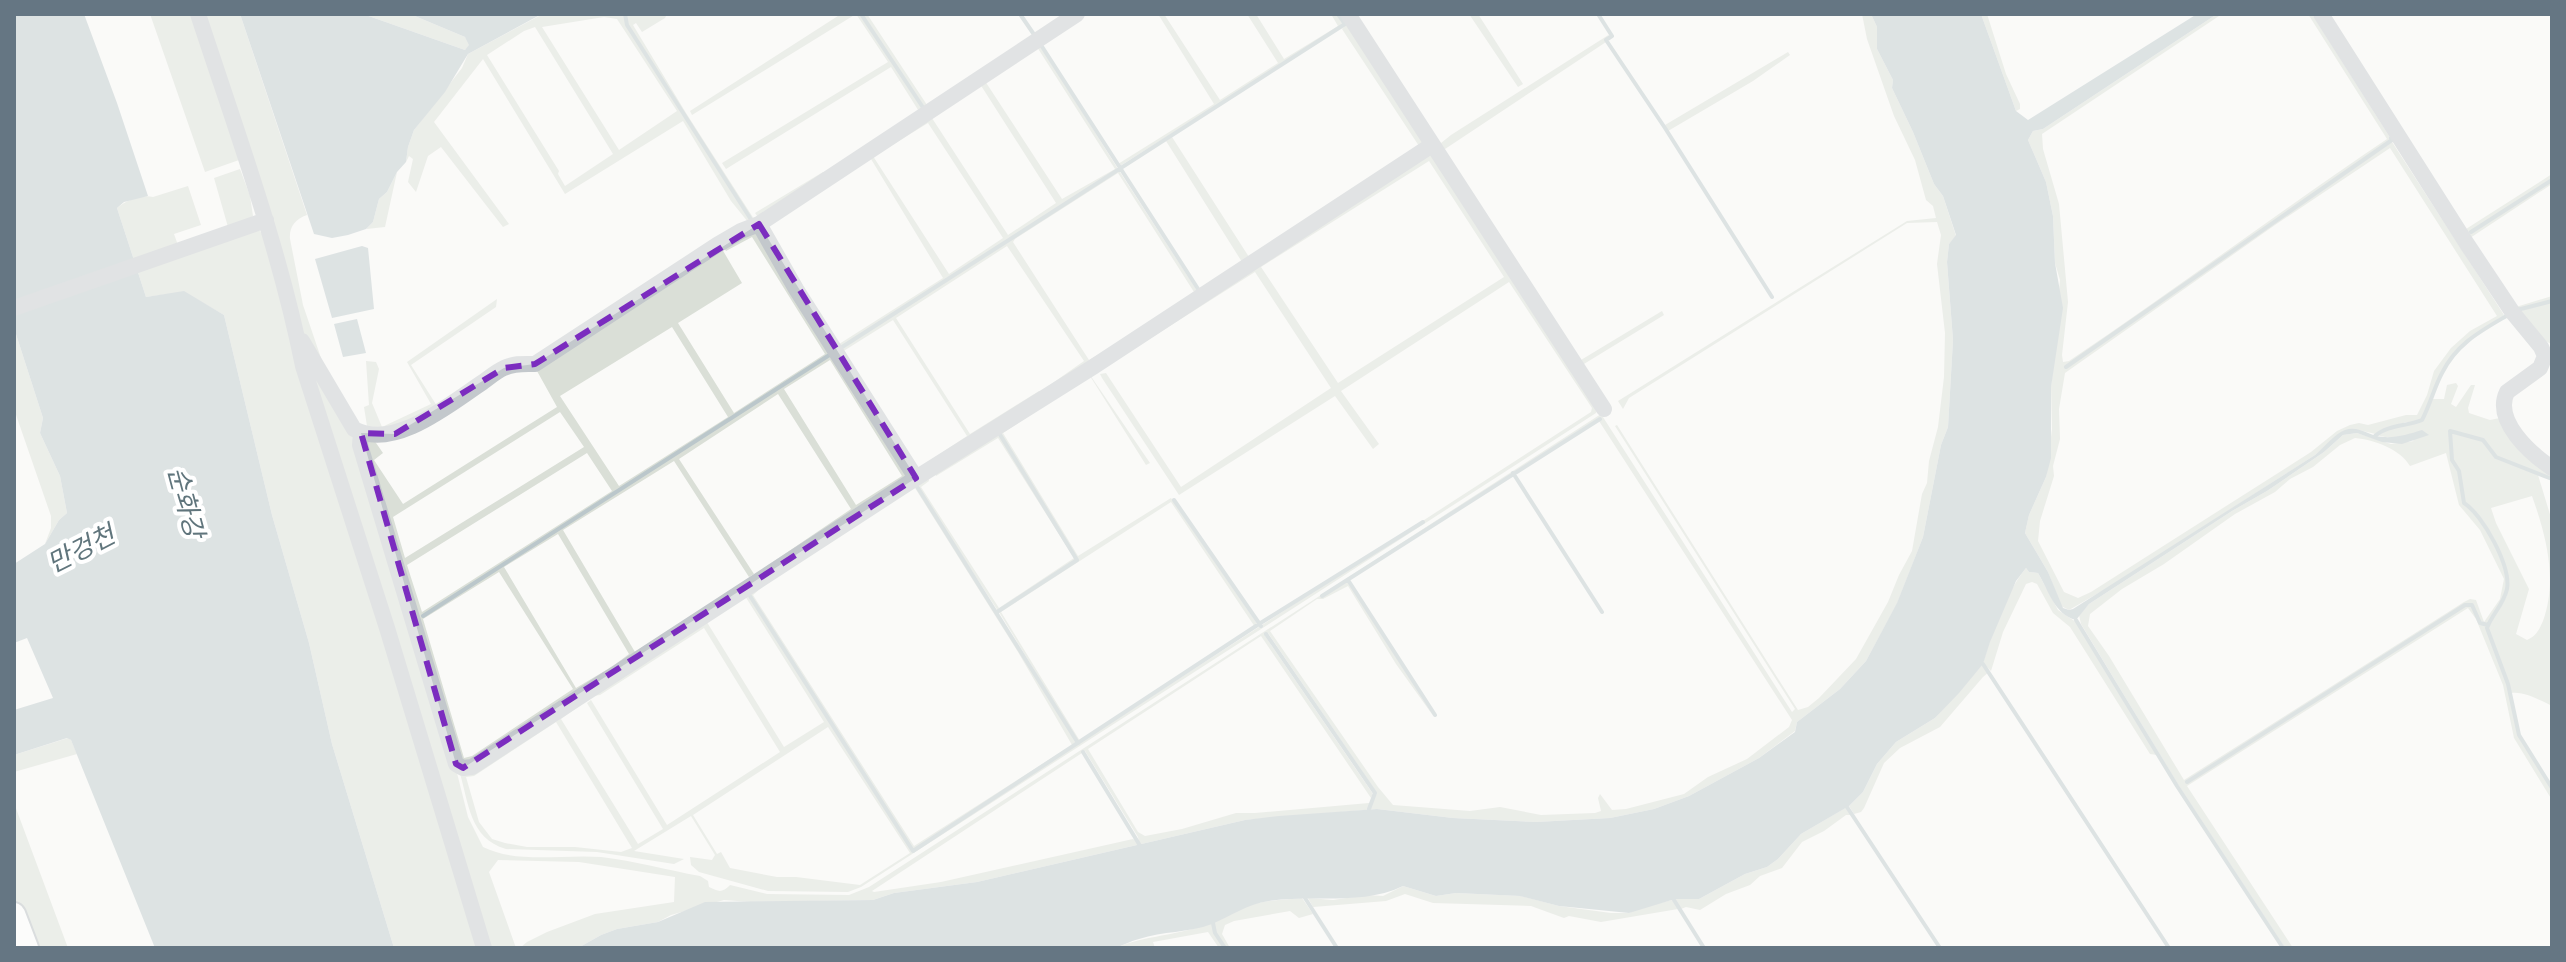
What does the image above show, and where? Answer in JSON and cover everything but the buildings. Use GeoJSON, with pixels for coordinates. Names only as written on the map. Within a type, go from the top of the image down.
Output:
{"type":"FeatureCollection","features":[{"type":"Feature","properties":{"kind":"street"},"geometry":{"type":"LineString","coordinates":[[198,14],[266,220],[303,366],[387,628],[484,948]]}},
{"type":"Feature","properties":{"kind":"street"},"geometry":{"type":"LineString","coordinates":[[296,331],[354,429],[376,436],[395,434],[446,406],[504,368],[521,363],[535,364],[717,245],[759,224],[1077,14]]}},
{"type":"Feature","properties":{"kind":"street"},"geometry":{"type":"LineString","coordinates":[[1348,14],[1604,409]]}},
{"type":"Feature","properties":{"kind":"street"},"geometry":{"type":"LineString","coordinates":[[2321,14],[2467,244],[2513,313],[2541,347],[2545,356],[2540,368],[2507,392],[2504,406],[2511,426],[2523,445],[2552,468]]}},
{"type":"Feature","properties":{"kind":"street"},"geometry":{"type":"LineString","coordinates":[[361,433],[360,445],[456,764],[463,768],[479,762],[704,618],[1432,145]]}},
{"type":"Feature","properties":{"kind":"street"},"geometry":{"type":"LineString","coordinates":[[14,308],[266,220]]}},
{"type":"Feature","properties":{"kind":"street"},"geometry":{"type":"LineString","coordinates":[[759,224],[804,302],[916,478]]}},
{"type":"Feature","properties":{"kind":"street"},"geometry":{"type":"LineString","coordinates":[[14,914],[27,948]]}},
{"type":"Feature","properties":{"kind":"highlighted area"},"geometry":{"type":"Polygon","coordinates":[[[759,224],[916,478],[463,768],[456,764],[361,433],[395,434],[504,368],[535,364],[759,224]]]}},
{"type":"Feature","properties":{"kind":"shaded area"},"geometry":{"type":"Polygon","coordinates":[[[150,14],[191,14],[239,160],[205,172],[150,14]]]}},
{"type":"Feature","properties":{"kind":"shaded area"},"geometry":{"type":"Polygon","coordinates":[[[204,14],[240,14],[307,215],[294,224],[290,239],[303,305],[322,361],[303,338],[204,14]]]}},
{"type":"Feature","properties":{"kind":"shaded area"},"geometry":{"type":"Polygon","coordinates":[[[363,14],[410,14],[465,37],[469,47],[465,50],[363,14]]]}},
{"type":"Feature","properties":{"kind":"shaded area"},"geometry":{"type":"Polygon","coordinates":[[[667,14],[642,32],[636,23],[633,25],[754,219],[748,222],[731,201],[683,121],[565,194],[483,59],[434,122],[509,224],[503,227],[441,147],[428,156],[416,192],[408,182],[413,159],[409,156],[406,162],[414,130],[462,68],[468,54],[539,16],[667,14]],[[604,17],[542,27],[619,150],[677,111],[617,19],[604,17]],[[535,27],[487,55],[559,171],[565,186],[613,154],[535,27]]]}},
{"type":"Feature","properties":{"kind":"shaded area"},"geometry":{"type":"Polygon","coordinates":[[[841,14],[856,14],[692,115],[690,111],[841,14]]]}},
{"type":"Feature","properties":{"kind":"shaded area"},"geometry":{"type":"Polygon","coordinates":[[[856,14],[860,14],[925,111],[782,205],[758,217],[755,213],[826,173],[920,113],[891,67],[726,169],[722,163],[888,62],[856,14]]]}},
{"type":"Feature","properties":{"kind":"shaded area"},"geometry":{"type":"Polygon","coordinates":[[[862,14],[867,14],[929,108],[1010,55],[925,111],[862,14]]]}},
{"type":"Feature","properties":{"kind":"shaded area"},"geometry":{"type":"Polygon","coordinates":[[[1082,14],[1087,14],[1041,46],[1198,292],[1242,262],[1166,141],[1172,137],[1249,257],[1419,146],[1342,29],[1346,24],[1340,14],[1344,14],[1424,141],[1423,148],[1127,341],[1127,337],[1194,292],[1118,173],[1015,239],[1013,242],[1089,360],[1117,344],[1120,346],[1050,390],[1047,387],[1084,361],[1007,246],[896,318],[970,434],[1039,391],[1043,395],[936,464],[920,471],[920,467],[967,436],[893,320],[842,352],[839,349],[947,280],[837,350],[774,244],[836,346],[943,278],[871,159],[842,175],[838,174],[871,153],[949,274],[1003,238],[928,123],[881,152],[879,149],[930,115],[1008,235],[1056,203],[980,84],[934,112],[1026,50],[985,81],[1062,199],[1115,169],[1037,47],[1031,47],[1082,14]]]}},
{"type":"Feature","properties":{"kind":"shaded area"},"geometry":{"type":"Polygon","coordinates":[[[1158,14],[1164,14],[1220,100],[1278,63],[1247,14],[1256,14],[1284,59],[1338,26],[1331,14],[1337,14],[1344,25],[1120,166],[1118,164],[1214,104],[1158,14]]]}},
{"type":"Feature","properties":{"kind":"shaded area"},"geometry":{"type":"Polygon","coordinates":[[[1469,14],[1478,14],[1523,84],[1518,87],[1469,14]]]}},
{"type":"Feature","properties":{"kind":"shaded area"},"geometry":{"type":"Polygon","coordinates":[[[1862,14],[1871,14],[1877,27],[1877,49],[1893,80],[1892,88],[1934,184],[1943,196],[1956,236],[1949,244],[1947,262],[1953,340],[1948,427],[1941,445],[1923,537],[1897,604],[1866,661],[1840,689],[1797,722],[1795,731],[1759,758],[1689,796],[1654,809],[1610,818],[1536,822],[1453,818],[1377,809],[1245,820],[977,882],[894,893],[873,900],[724,900],[671,915],[658,922],[617,929],[578,948],[520,948],[547,932],[595,914],[674,902],[675,877],[579,862],[498,860],[489,872],[516,948],[488,948],[305,352],[351,431],[455,765],[468,817],[483,847],[496,852],[525,857],[586,856],[626,861],[700,876],[708,881],[709,887],[718,891],[730,885],[767,894],[849,895],[869,887],[1601,414],[1792,712],[1795,709],[1615,426],[1798,710],[1808,707],[1856,659],[1912,551],[1938,427],[1944,377],[1945,333],[1937,264],[1941,235],[1937,222],[1907,223],[1629,398],[1623,409],[1618,401],[1907,221],[1936,218],[1933,206],[1926,200],[1915,160],[1894,116],[1867,39],[1862,14]],[[1600,417],[1321,595],[1323,597],[1348,581],[1434,717],[1396,664],[1348,586],[1323,599],[1317,599],[1270,631],[1393,805],[1470,811],[1500,807],[1541,815],[1595,813],[1601,811],[1600,794],[1612,810],[1626,809],[1684,794],[1708,777],[1747,759],[1789,727],[1792,720],[1599,421],[1602,419],[1600,417]],[[1268,633],[1265,636],[1373,794],[1371,798],[1261,636],[1088,749],[1138,832],[1145,836],[1182,829],[1236,813],[1369,803],[1370,807],[1377,793],[1268,633]],[[1085,751],[872,891],[941,882],[1133,839],[1139,843],[1138,837],[1085,751]]]}},
{"type":"Feature","properties":{"kind":"shaded area"},"geometry":{"type":"Polygon","coordinates":[[[1981,14],[1987,14],[2006,74],[2020,104],[2020,109],[2016,111],[1981,14]]]}},
{"type":"Feature","properties":{"kind":"shaded area"},"geometry":{"type":"Polygon","coordinates":[[[2217,14],[2222,14],[2042,134],[2043,149],[2059,204],[2068,302],[2063,362],[2109,334],[2387,139],[2308,14],[2312,14],[2391,139],[2066,367],[2392,142],[2504,315],[2469,339],[2451,356],[2421,419],[2432,399],[2444,399],[2447,385],[2456,383],[2458,386],[2451,404],[2456,407],[2471,385],[2475,385],[2469,413],[2490,420],[2500,418],[2520,451],[2552,473],[2552,478],[2505,461],[2484,439],[2449,431],[2451,460],[2458,471],[2463,504],[2487,531],[2504,569],[2505,596],[2487,624],[2479,620],[2473,604],[2464,604],[2187,780],[2465,606],[2473,607],[2480,623],[2487,626],[2507,684],[2518,735],[2552,790],[2552,800],[2514,738],[2503,685],[2476,619],[2468,608],[2187,786],[2293,948],[2285,948],[2179,786],[2081,624],[2079,615],[2089,604],[2267,491],[2324,452],[2343,435],[2357,433],[2391,444],[2414,441],[2377,435],[2379,431],[2375,434],[2354,430],[2341,432],[2315,455],[2116,583],[2069,610],[2061,606],[2048,572],[2025,533],[2029,515],[2046,477],[2052,429],[2051,387],[2060,280],[2055,263],[2053,216],[2046,182],[2028,140],[2033,131],[2043,129],[2217,14]],[[2390,148],[2065,373],[2059,409],[2060,439],[2038,541],[2064,592],[2078,598],[2091,592],[2311,452],[2337,431],[2359,423],[2368,425],[2417,415],[2434,371],[2451,348],[2470,331],[2497,316],[2390,148]],[[2406,422],[2380,431],[2388,430],[2413,423],[2406,422]],[[2355,438],[2122,589],[2090,614],[2088,626],[2184,780],[2464,602],[2476,600],[2484,622],[2500,599],[2504,579],[2480,530],[2459,505],[2446,453],[2410,466],[2386,446],[2355,438]]]}},
{"type":"Feature","properties":{"kind":"shaded area"},"geometry":{"type":"Polygon","coordinates":[[[2324,14],[2327,14],[2462,228],[2466,229],[2552,174],[2552,178],[2470,232],[2552,181],[2552,184],[2470,238],[2516,307],[2552,296],[2552,300],[2515,310],[2465,236],[2324,14]]]}},
{"type":"Feature","properties":{"kind":"shaded area"},"geometry":{"type":"Polygon","coordinates":[[[1610,34],[1606,42],[1439,153],[1436,147],[1451,135],[1610,34]]]}},
{"type":"Feature","properties":{"kind":"shaded area"},"geometry":{"type":"Polygon","coordinates":[[[1788,52],[1790,55],[1753,81],[1668,131],[1665,125],[1788,52]]]}},
{"type":"Feature","properties":{"kind":"shaded area"},"geometry":{"type":"Polygon","coordinates":[[[1429,153],[1433,154],[1599,406],[1596,413],[861,887],[848,892],[768,891],[699,872],[691,865],[690,857],[712,860],[715,855],[691,816],[634,851],[684,859],[674,864],[597,852],[506,849],[484,837],[472,818],[459,770],[470,771],[584,697],[585,702],[561,719],[638,844],[663,829],[587,703],[591,700],[667,825],[780,752],[704,628],[600,695],[593,696],[591,693],[705,619],[784,747],[824,722],[745,596],[722,608],[760,584],[761,588],[753,595],[914,846],[1072,745],[1018,652],[915,488],[887,504],[885,501],[928,475],[929,481],[921,487],[999,608],[1074,558],[998,438],[936,476],[934,471],[1088,372],[1150,463],[1146,465],[1090,376],[1003,433],[1078,556],[1171,498],[1258,625],[1255,627],[1171,502],[1001,612],[1078,742],[999,612],[1078,560],[1001,434],[1076,560],[998,611],[916,485],[1077,743],[948,828],[1591,412],[1592,408],[1509,282],[1341,391],[1379,444],[1373,449],[1335,396],[1179,495],[1100,374],[1106,373],[1181,487],[1331,388],[1255,272],[1102,369],[1098,370],[1096,366],[1429,153]],[[1429,161],[1261,267],[1338,383],[1504,277],[1429,161]],[[556,722],[474,776],[466,777],[479,822],[492,839],[527,847],[575,847],[621,852],[632,848],[556,722]],[[828,727],[693,815],[717,854],[721,852],[730,868],[777,877],[860,885],[910,853],[828,727]]]}},
{"type":"Feature","properties":{"kind":"shaded area"},"geometry":{"type":"Polygon","coordinates":[[[240,169],[250,196],[253,216],[228,227],[214,178],[240,169]]]}},
{"type":"Feature","properties":{"kind":"shaded area"},"geometry":{"type":"Polygon","coordinates":[[[397,172],[385,227],[366,229],[373,222],[379,199],[387,192],[397,172]]]}},
{"type":"Feature","properties":{"kind":"shaded area"},"geometry":{"type":"Polygon","coordinates":[[[188,186],[201,225],[174,234],[179,248],[259,230],[262,234],[480,948],[394,948],[332,744],[224,315],[184,292],[146,297],[117,208],[134,198],[153,197],[188,186]]]}},
{"type":"Feature","properties":{"kind":"shaded area"},"geometry":{"type":"Polygon","coordinates":[[[757,229],[911,472],[764,568],[851,509],[778,394],[679,459],[754,574],[749,577],[674,461],[563,530],[635,652],[613,666],[629,654],[558,534],[504,567],[576,688],[608,669],[506,742],[462,763],[363,443],[374,440],[383,453],[374,460],[403,504],[557,407],[537,371],[722,249],[742,283],[678,323],[734,413],[825,354],[752,237],[726,251],[723,246],[757,229]],[[672,327],[560,396],[619,486],[728,417],[672,327]],[[831,354],[422,616],[832,355],[831,354]],[[830,360],[784,389],[856,505],[902,476],[830,360]],[[560,412],[393,517],[405,558],[584,447],[560,412]],[[587,453],[407,565],[422,612],[612,491],[587,453]],[[499,572],[423,619],[464,758],[472,756],[573,689],[499,572]]]}},
{"type":"Feature","properties":{"kind":"shaded area"},"geometry":{"type":"Polygon","coordinates":[[[497,299],[496,307],[411,365],[437,406],[407,425],[384,433],[362,430],[352,422],[367,426],[364,407],[369,405],[366,361],[376,362],[379,369],[372,403],[382,427],[431,404],[407,362],[497,299]]]}},
{"type":"Feature","properties":{"kind":"shaded area"},"geometry":{"type":"Polygon","coordinates":[[[2552,302],[2552,344],[2517,312],[2552,302]]]}},
{"type":"Feature","properties":{"kind":"shaded area"},"geometry":{"type":"Polygon","coordinates":[[[1662,311],[1664,315],[1579,367],[1576,363],[1662,311]]]}},
{"type":"Feature","properties":{"kind":"shaded area"},"geometry":{"type":"Polygon","coordinates":[[[14,328],[43,418],[40,433],[60,476],[67,513],[59,520],[45,544],[51,528],[51,516],[14,409],[14,328]]]}},
{"type":"Feature","properties":{"kind":"shaded area"},"geometry":{"type":"Polygon","coordinates":[[[2451,433],[2483,440],[2496,458],[2538,475],[2552,521],[2552,706],[2527,695],[2511,693],[2488,628],[2507,595],[2507,572],[2497,544],[2481,518],[2464,502],[2460,470],[2453,460],[2451,433]],[[2532,496],[2491,508],[2529,589],[2516,634],[2527,640],[2533,637],[2543,621],[2550,590],[2546,542],[2532,496]]]}},
{"type":"Feature","properties":{"kind":"shaded area"},"geometry":{"type":"Polygon","coordinates":[[[2026,568],[2029,572],[2038,573],[2058,610],[2076,622],[2157,755],[2150,754],[2070,627],[2053,613],[2037,584],[2026,584],[2003,632],[1991,671],[1983,663],[2006,601],[2026,568]]]}},
{"type":"Feature","properties":{"kind":"shaded area"},"geometry":{"type":"Polygon","coordinates":[[[1982,665],[1989,672],[1940,727],[1900,748],[1884,763],[1864,808],[1854,814],[1849,806],[1863,792],[1877,764],[1896,742],[1935,718],[1982,665]]]}},
{"type":"Feature","properties":{"kind":"shaded area"},"geometry":{"type":"Polygon","coordinates":[[[68,738],[77,754],[14,772],[14,755],[68,738]]]}},
{"type":"Feature","properties":{"kind":"shaded area"},"geometry":{"type":"Polygon","coordinates":[[[14,803],[68,948],[33,948],[14,897],[14,803]]]}},
{"type":"Feature","properties":{"kind":"shaded area"},"geometry":{"type":"Polygon","coordinates":[[[1847,807],[1852,815],[1846,815],[1802,842],[1782,868],[1760,876],[1750,885],[1726,894],[1700,910],[1681,909],[1675,899],[1699,899],[1745,874],[1767,867],[1801,834],[1847,807]]]}},
{"type":"Feature","properties":{"kind":"shaded area"},"geometry":{"type":"Polygon","coordinates":[[[1403,886],[1436,896],[1456,893],[1521,896],[1559,906],[1611,913],[1629,913],[1672,900],[1678,909],[1601,922],[1569,916],[1564,918],[1531,906],[1433,903],[1405,894],[1386,901],[1313,907],[1308,898],[1333,900],[1383,896],[1403,886]]]}},
{"type":"Feature","properties":{"kind":"shaded area"},"geometry":{"type":"Polygon","coordinates":[[[1302,898],[1313,914],[1299,918],[1290,911],[1225,925],[1222,934],[1230,948],[1219,948],[1208,932],[1153,942],[1155,948],[1115,948],[1196,928],[1253,904],[1302,898]]]}},
{"type":"Feature","properties":{"kind":"water"},"geometry":{"type":"Polygon","coordinates":[[[14,14],[84,14],[148,196],[124,202],[117,208],[146,297],[184,291],[224,315],[332,744],[394,948],[155,948],[71,740],[67,738],[14,755],[14,710],[53,698],[27,638],[14,643],[14,564],[45,544],[59,520],[67,513],[60,476],[40,433],[43,418],[14,328],[14,14]]]}},
{"type":"Feature","properties":{"kind":"water"},"geometry":{"type":"Polygon","coordinates":[[[240,14],[363,14],[465,50],[469,45],[465,37],[410,14],[564,14],[538,16],[468,54],[445,92],[414,130],[406,162],[379,199],[373,222],[366,229],[332,238],[314,234],[240,14]]]}},
{"type":"Feature","properties":{"kind":"water"},"geometry":{"type":"Polygon","coordinates":[[[1871,14],[1981,14],[2016,111],[2028,120],[2197,14],[2217,14],[2043,129],[2033,131],[2028,140],[2046,182],[2063,308],[2051,387],[2051,458],[2025,533],[2048,572],[2063,608],[2073,609],[2315,455],[2341,432],[2355,429],[2388,437],[2422,430],[2429,435],[2402,444],[2382,442],[2357,433],[2343,435],[2324,452],[2267,491],[2089,604],[2076,620],[2062,613],[2038,573],[2029,572],[2026,568],[2016,581],[1983,664],[1935,718],[1896,742],[1877,764],[1863,792],[1849,806],[1801,834],[1767,867],[1745,874],[1699,899],[1675,899],[1629,913],[1559,906],[1520,896],[1456,893],[1436,896],[1403,886],[1371,896],[1286,899],[1261,903],[1203,927],[1148,936],[1116,948],[578,948],[617,929],[658,922],[705,902],[873,900],[894,893],[977,882],[1245,820],[1377,809],[1453,818],[1536,822],[1610,818],[1654,809],[1689,796],[1759,758],[1795,732],[1797,722],[1840,689],[1866,661],[1897,603],[1923,537],[1941,445],[1948,427],[1953,340],[1947,262],[1949,244],[1956,235],[1943,196],[1934,184],[1892,88],[1893,80],[1877,49],[1877,27],[1871,14]]]}},
{"type":"Feature","properties":{"kind":"water"},"geometry":{"type":"Polygon","coordinates":[[[362,246],[368,248],[374,309],[332,318],[315,259],[362,246]]]}},
{"type":"Feature","properties":{"kind":"water"},"geometry":{"type":"Polygon","coordinates":[[[357,319],[366,353],[343,357],[334,324],[357,319]]]}},
{"type":"Feature","properties":{"kind":"waterway"},"geometry":{"type":"LineString","coordinates":[[625,14],[627,25],[750,218]]}},
{"type":"Feature","properties":{"kind":"waterway"},"geometry":{"type":"LineString","coordinates":[[861,14],[924,109]]}},
{"type":"Feature","properties":{"kind":"waterway"},"geometry":{"type":"LineString","coordinates":[[1020,14],[1035,36]]}},
{"type":"Feature","properties":{"kind":"waterway"},"geometry":{"type":"LineString","coordinates":[[839,349],[1345,24],[1338,14]]}},
{"type":"Feature","properties":{"kind":"waterway"},"geometry":{"type":"LineString","coordinates":[[1598,14],[1612,36],[1606,40],[1772,297]]}},
{"type":"Feature","properties":{"kind":"waterway"},"geometry":{"type":"LineString","coordinates":[[1041,45],[1200,292]]}},
{"type":"Feature","properties":{"kind":"waterway"},"geometry":{"type":"LineString","coordinates":[[2066,367],[2391,138]]}},
{"type":"Feature","properties":{"kind":"waterway"},"geometry":{"type":"LineString","coordinates":[[2471,232],[2552,180]]}},
{"type":"Feature","properties":{"kind":"waterway"},"geometry":{"type":"LineString","coordinates":[[2517,310],[2552,301]]}},
{"type":"Feature","properties":{"kind":"waterway"},"geometry":{"type":"LineString","coordinates":[[2375,436],[2385,430],[2422,420],[2439,379],[2455,354],[2470,339],[2508,315]]}},
{"type":"Feature","properties":{"kind":"waterway"},"geometry":{"type":"LineString","coordinates":[[423,616],[831,354]]}},
{"type":"Feature","properties":{"kind":"waterway"},"geometry":{"type":"LineString","coordinates":[[1322,596],[1600,419]]}},
{"type":"Feature","properties":{"kind":"waterway"},"geometry":{"type":"LineString","coordinates":[[2552,479],[2496,457],[2483,440],[2450,431],[2452,460],[2459,471],[2464,503],[2479,518],[2505,568],[2507,589],[2487,628],[2508,684],[2519,735],[2552,788]]}},
{"type":"Feature","properties":{"kind":"waterway"},"geometry":{"type":"LineString","coordinates":[[997,612],[1077,560],[999,433]]}},
{"type":"Feature","properties":{"kind":"waterway"},"geometry":{"type":"LineString","coordinates":[[1513,473],[1602,612]]}},
{"type":"Feature","properties":{"kind":"waterway"},"geometry":{"type":"LineString","coordinates":[[916,485],[1078,743]]}},
{"type":"Feature","properties":{"kind":"waterway"},"geometry":{"type":"LineString","coordinates":[[1174,500],[1261,626]]}},
{"type":"Feature","properties":{"kind":"waterway"},"geometry":{"type":"LineString","coordinates":[[750,596],[913,851],[1259,624],[1423,522]]}},
{"type":"Feature","properties":{"kind":"waterway"},"geometry":{"type":"LineString","coordinates":[[1348,580],[1435,715]]}},
{"type":"Feature","properties":{"kind":"waterway"},"geometry":{"type":"LineString","coordinates":[[2187,782],[2465,605],[2472,605],[2480,623],[2488,625]]}},
{"type":"Feature","properties":{"kind":"waterway"},"geometry":{"type":"LineString","coordinates":[[2076,620],[2177,786],[2283,948]]}},
{"type":"Feature","properties":{"kind":"waterway"},"geometry":{"type":"LineString","coordinates":[[1266,634],[1375,793],[1369,809]]}},
{"type":"Feature","properties":{"kind":"waterway"},"geometry":{"type":"LineString","coordinates":[[1983,664],[2169,948]]}},
{"type":"Feature","properties":{"kind":"waterway"},"geometry":{"type":"LineString","coordinates":[[1083,752],[1139,844]]}},
{"type":"Feature","properties":{"kind":"waterway"},"geometry":{"type":"LineString","coordinates":[[1847,807],[1940,948]]}},
{"type":"Feature","properties":{"kind":"waterway"},"geometry":{"type":"LineString","coordinates":[[1305,898],[1337,948]]}},
{"type":"Feature","properties":{"kind":"waterway"},"geometry":{"type":"LineString","coordinates":[[1674,900],[1704,948]]}},
{"type":"Feature","properties":{"kind":"waterway"},"geometry":{"type":"LineString","coordinates":[[1213,923],[1215,933],[1225,948]]}},
{"type":"Feature","properties":{"kind":"water label","name":"순화강"},"geometry":{"type":"Point","coordinates":[186,502]}},
{"type":"Feature","properties":{"kind":"water label","name":"만겅천"},"geometry":{"type":"Point","coordinates":[81,549]}}]}
